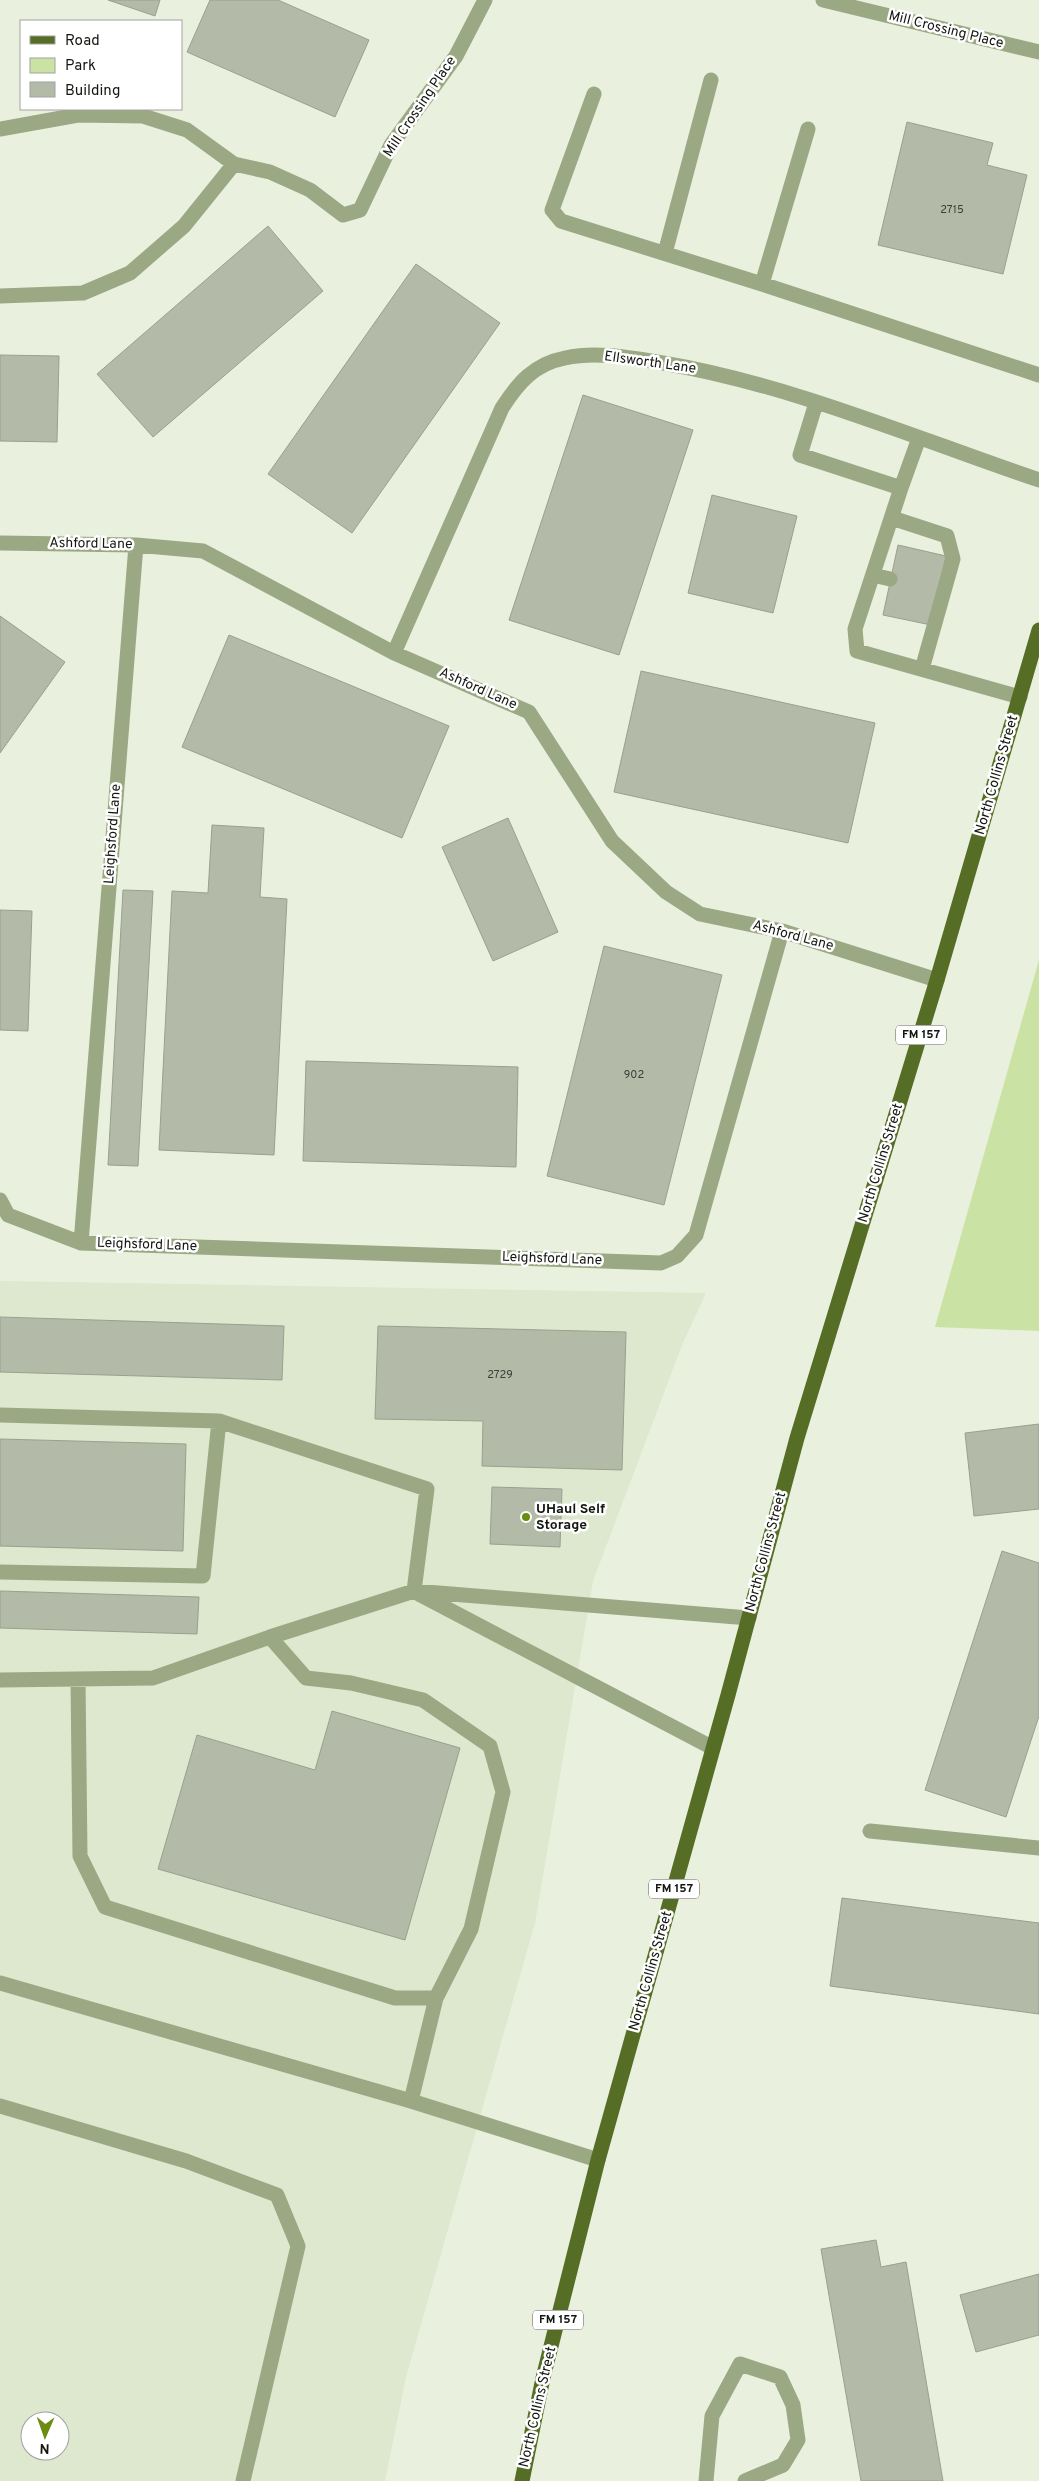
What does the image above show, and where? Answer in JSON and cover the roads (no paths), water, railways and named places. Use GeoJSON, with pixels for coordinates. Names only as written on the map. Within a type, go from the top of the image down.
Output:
{"type":"FeatureCollection","features":[{"type":"Feature","properties":{"kind":"main road","name":"North Collins Street"},"geometry":{"type":"LineString","coordinates":[[522,2481],[543,2378],[598,2160],[749,1618],[797,1438],[938,980],[1039,630]]}},
{"type":"Feature","properties":{"kind":"lane","name":"Mill Crossing Place"},"geometry":{"type":"LineString","coordinates":[[234,164],[270,172],[310,190],[343,215],[360,210],[391,145],[456,56],[485,0]]}},
{"type":"Feature","properties":{"kind":"lane","name":"Mill Crossing Place"},"geometry":{"type":"LineString","coordinates":[[823,0],[1039,52]]}},
{"type":"Feature","properties":{"kind":"lane"},"geometry":{"type":"LineString","coordinates":[[665,253],[711,80]]}},
{"type":"Feature","properties":{"kind":"lane"},"geometry":{"type":"LineString","coordinates":[[594,94],[552,210],[561,221],[762,284],[1039,375]]}},
{"type":"Feature","properties":{"kind":"lane"},"geometry":{"type":"LineString","coordinates":[[0,129],[78,115],[143,116],[187,130],[234,164],[184,226],[130,273],[83,293],[0,296]]}},
{"type":"Feature","properties":{"kind":"lane"},"geometry":{"type":"LineString","coordinates":[[762,284],[808,129]]}},
{"type":"Feature","properties":{"kind":"lane","name":"Ellsworth Lane"},"geometry":{"type":"LineString","coordinates":[[394,653],[502,408],[520,381],[541,366],[565,358],[611,355],[717,372],[816,402],[1039,480]]}},
{"type":"Feature","properties":{"kind":"lane"},"geometry":{"type":"LineString","coordinates":[[816,402],[800,455],[901,488]]}},
{"type":"Feature","properties":{"kind":"lane"},"geometry":{"type":"LineString","coordinates":[[919,438],[855,628],[857,652],[1020,697]]}},
{"type":"Feature","properties":{"kind":"lane"},"geometry":{"type":"LineString","coordinates":[[892,518],[947,536],[953,560],[941,594],[922,669]]}},
{"type":"Feature","properties":{"kind":"lane","name":"Ashford Lane"},"geometry":{"type":"LineString","coordinates":[[0,544],[136,545],[203,551],[394,653],[529,712],[612,841],[666,892],[700,914],[782,931],[938,980]]}},
{"type":"Feature","properties":{"kind":"lane","name":"Leighsford Lane"},"geometry":{"type":"LineString","coordinates":[[81,1243],[136,545]]}},
{"type":"Feature","properties":{"kind":"lane"},"geometry":{"type":"LineString","coordinates":[[873,575],[890,580]]}},
{"type":"Feature","properties":{"kind":"lane","name":"Leighsford Lane"},"geometry":{"type":"LineString","coordinates":[[0,1200],[8,1215],[81,1243],[661,1263],[677,1256],[696,1235],[782,931]]}},
{"type":"Feature","properties":{"kind":"lane"},"geometry":{"type":"LineString","coordinates":[[0,1415],[219,1421],[427,1489],[414,1591]]}},
{"type":"Feature","properties":{"kind":"lane"},"geometry":{"type":"LineString","coordinates":[[0,1572],[203,1576],[219,1421]]}},
{"type":"Feature","properties":{"kind":"lane"},"geometry":{"type":"LineString","coordinates":[[0,1680],[153,1678],[270,1637],[414,1591],[749,1618]]}},
{"type":"Feature","properties":{"kind":"lane"},"geometry":{"type":"LineString","coordinates":[[414,1591],[713,1748]]}},
{"type":"Feature","properties":{"kind":"lane"},"geometry":{"type":"LineString","coordinates":[[270,1637],[306,1678],[351,1683],[423,1700],[490,1746],[503,1792],[471,1929],[436,1998],[411,2101]]}},
{"type":"Feature","properties":{"kind":"lane"},"geometry":{"type":"LineString","coordinates":[[78,1679],[80,1856],[105,1906],[396,1998],[436,1998]]}},
{"type":"Feature","properties":{"kind":"lane"},"geometry":{"type":"LineString","coordinates":[[870,1831],[1039,1848]]}},
{"type":"Feature","properties":{"kind":"lane"},"geometry":{"type":"LineString","coordinates":[[0,1983],[411,2101],[598,2160]]}},
{"type":"Feature","properties":{"kind":"lane"},"geometry":{"type":"LineString","coordinates":[[0,2106],[186,2162],[277,2195],[298,2246],[243,2481]]}},
{"type":"Feature","properties":{"kind":"lane"},"geometry":{"type":"LineString","coordinates":[[706,2481],[712,2416],[740,2364],[780,2377],[793,2405],[798,2440],[783,2465],[745,2481]]}},
{"type":"Feature","properties":{"kind":"place","name":"UHaul Self Storage"},"geometry":{"type":"Point","coordinates":[526,1517]}}]}
